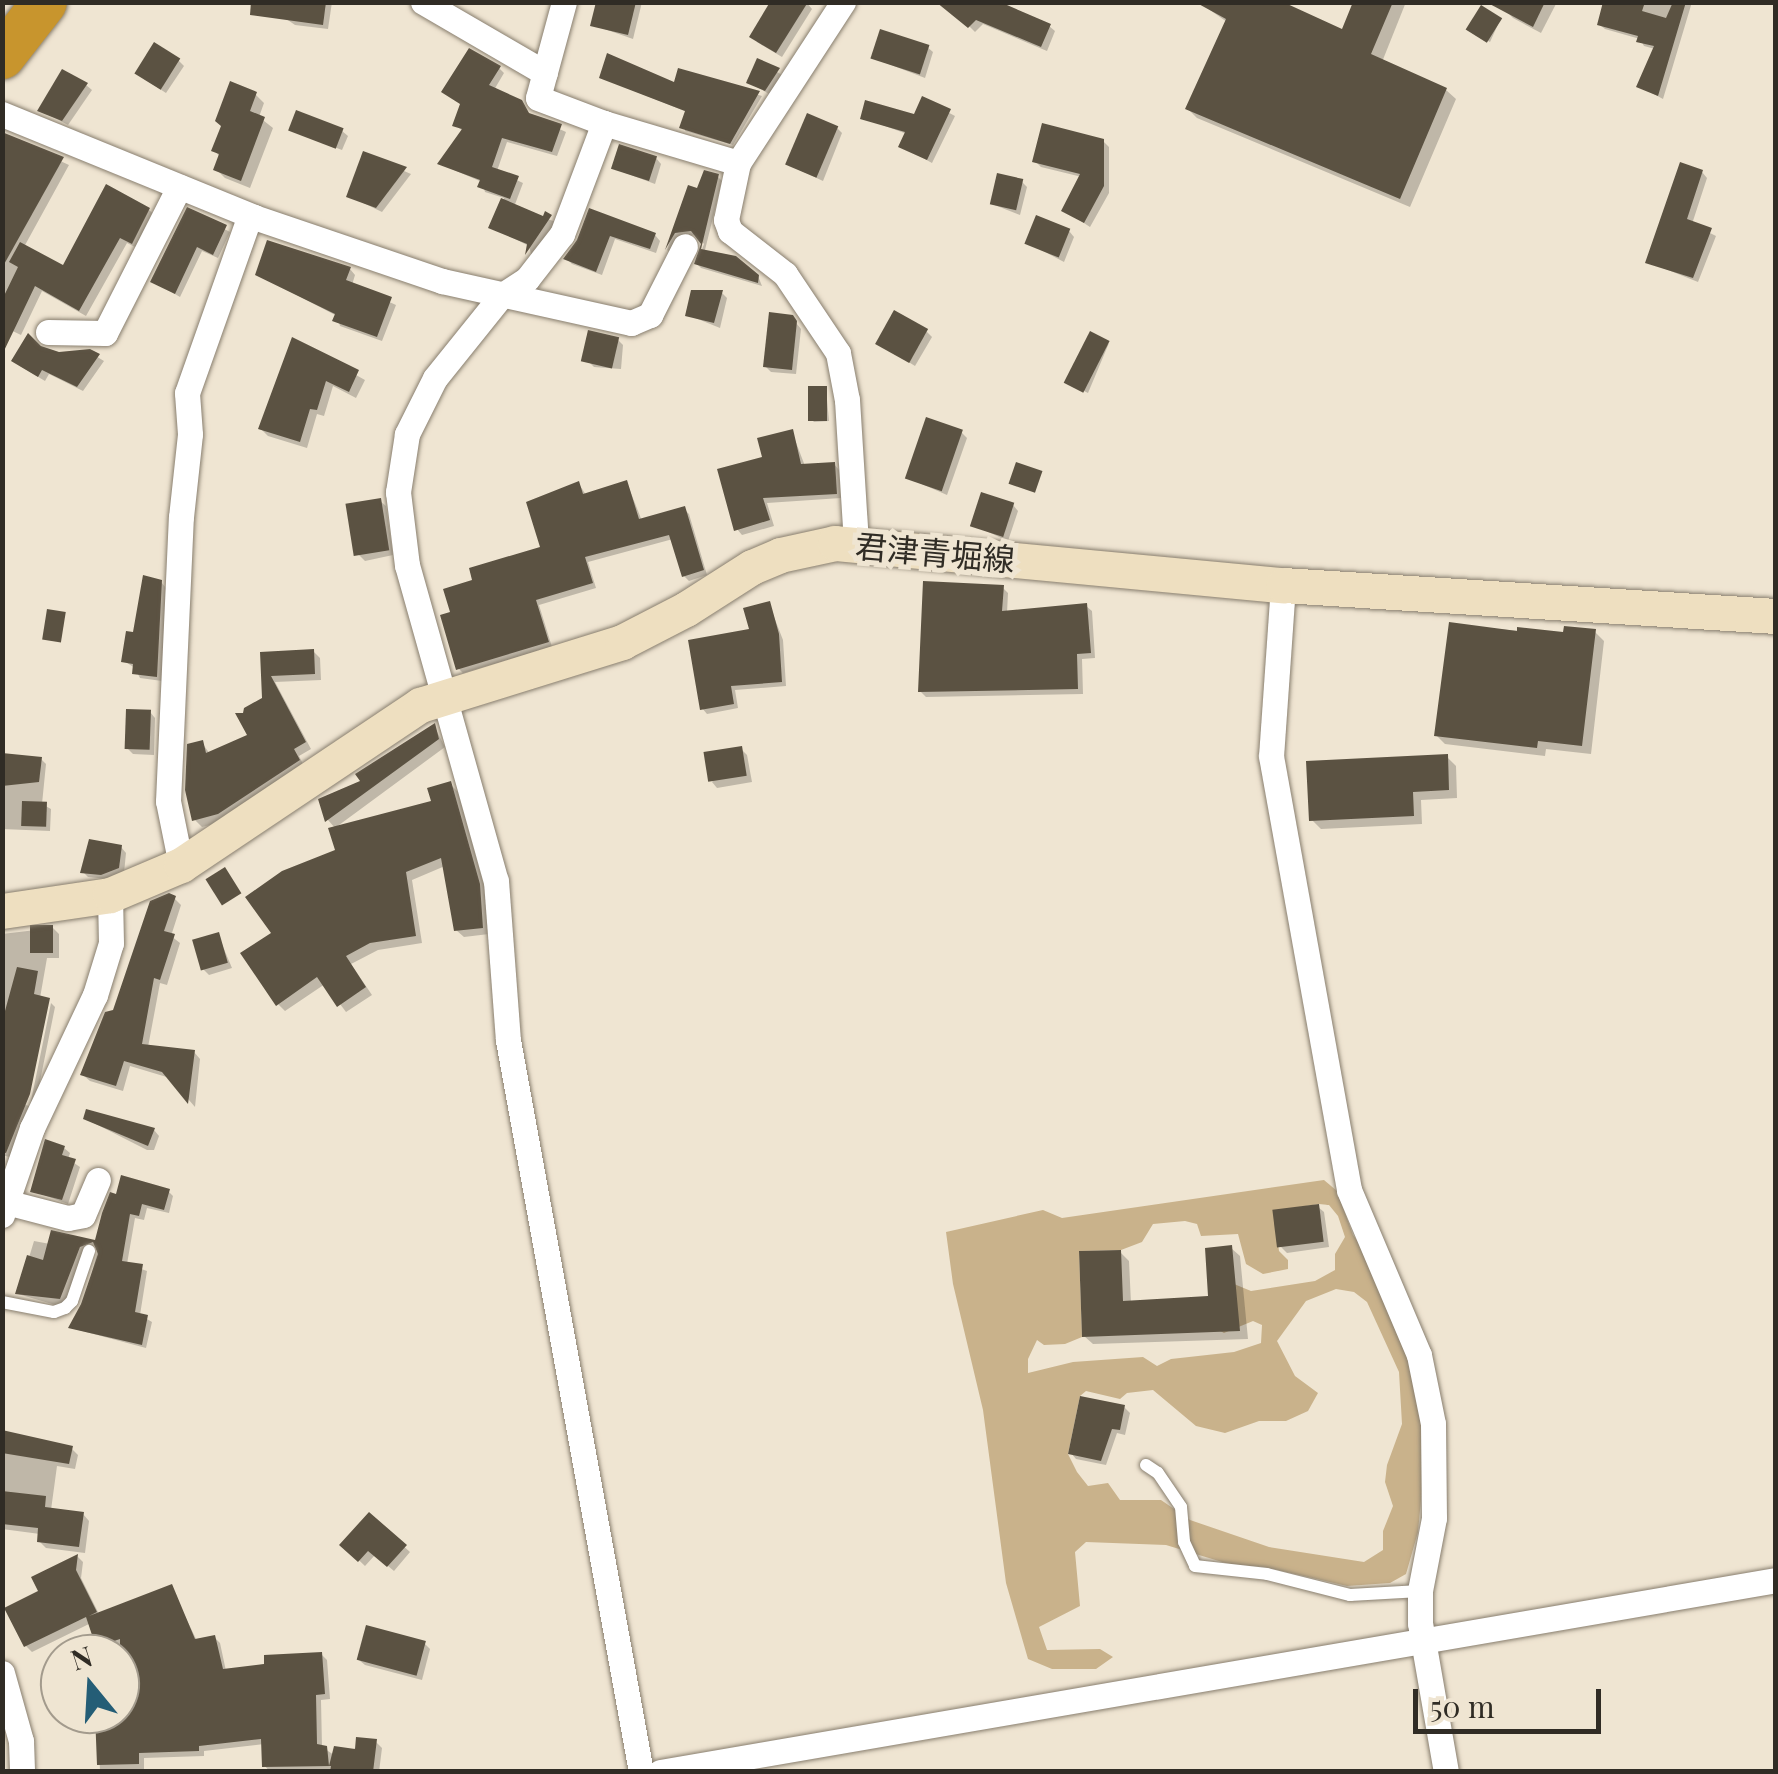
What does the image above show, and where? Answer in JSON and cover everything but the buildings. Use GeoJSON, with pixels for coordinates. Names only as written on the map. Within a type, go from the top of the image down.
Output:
{"type":"FeatureCollection","features":[{"type":"Feature","properties":{"kind":"highway"},"geometry":{"type":"LineString","coordinates":[[2,56],[44,2]]}},
{"type":"Feature","properties":{"kind":"main road","name":"君津青堀線"},"geometry":{"type":"LineString","coordinates":[[2,911],[110,895],[181,865],[420,705],[622,642],[780,555],[856,543],[1283,585],[1776,616]]}},
{"type":"Feature","properties":{"kind":"street"},"geometry":{"type":"LineString","coordinates":[[423,2],[545,73]]}},
{"type":"Feature","properties":{"kind":"street"},"geometry":{"type":"LineString","coordinates":[[564,2],[538,98],[604,123],[738,163]]}},
{"type":"Feature","properties":{"kind":"street"},"geometry":{"type":"LineString","coordinates":[[843,2],[738,163],[726,204],[730,231],[785,274],[838,353],[847,400],[856,543]]}},
{"type":"Feature","properties":{"kind":"street"},"geometry":{"type":"LineString","coordinates":[[2,114],[254,217],[502,296],[631,323],[650,314],[685,246]]}},
{"type":"Feature","properties":{"kind":"street"},"geometry":{"type":"LineString","coordinates":[[604,123],[562,234],[528,279],[502,296],[435,378],[407,434],[398,492],[407,564],[496,881],[508,1040],[641,1772]]}},
{"type":"Feature","properties":{"kind":"street"},"geometry":{"type":"LineString","coordinates":[[48,332],[105,333],[179,187]]}},
{"type":"Feature","properties":{"kind":"street"},"geometry":{"type":"LineString","coordinates":[[181,865],[168,801],[180,516],[190,434],[187,393],[247,224],[254,217]]}},
{"type":"Feature","properties":{"kind":"street"},"geometry":{"type":"LineString","coordinates":[[1283,585],[1271,756],[1350,1190],[1419,1355],[1433,1424],[1434,1518],[1420,1591],[1422,1642],[1446,1772]]}},
{"type":"Feature","properties":{"kind":"street"},"geometry":{"type":"LineString","coordinates":[[98,1180],[83,1215],[68,1218],[4,1209],[32,1128],[95,995],[111,943],[110,895]]}},
{"type":"Feature","properties":{"kind":"street"},"geometry":{"type":"LineString","coordinates":[[660,1772],[1776,1580]]}},
{"type":"Feature","properties":{"kind":"street"},"geometry":{"type":"LineString","coordinates":[[2,1673],[21,1741],[22,1772]]}},
{"type":"Feature","properties":{"kind":"lane"},"geometry":{"type":"LineString","coordinates":[[2,1302],[54,1312],[64,1308],[72,1301],[89,1251]]}},
{"type":"Feature","properties":{"kind":"lane"},"geometry":{"type":"LineString","coordinates":[[1146,1465],[1158,1473],[1181,1507],[1184,1542],[1195,1566],[1268,1574],[1350,1595],[1420,1591]]}},
{"type":"Feature","properties":{"kind":"shaded area"},"geometry":{"type":"Polygon","coordinates":[[[1324,1180],[1337,1191],[1353,1235],[1369,1256],[1416,1361],[1424,1429],[1423,1478],[1418,1532],[1406,1574],[1390,1583],[1347,1586],[1264,1567],[1232,1565],[1166,1545],[1086,1542],[1075,1552],[1080,1606],[1039,1627],[1047,1650],[1100,1649],[1113,1657],[1096,1669],[1052,1669],[1028,1659],[1006,1583],[983,1410],[953,1284],[946,1232],[1043,1210],[1062,1218],[1324,1180]],[[1329,1205],[1274,1211],[1279,1251],[1288,1260],[1288,1269],[1263,1274],[1246,1264],[1238,1234],[1201,1236],[1197,1224],[1185,1221],[1153,1224],[1142,1242],[1121,1250],[1079,1251],[1082,1337],[1065,1344],[1044,1345],[1037,1340],[1028,1359],[1028,1373],[1073,1362],[1143,1357],[1157,1366],[1171,1359],[1234,1352],[1261,1343],[1262,1325],[1253,1321],[1224,1333],[1213,1327],[1234,1284],[1251,1291],[1315,1281],[1335,1270],[1335,1254],[1345,1237],[1338,1216],[1329,1205]],[[1336,1289],[1306,1301],[1277,1341],[1295,1376],[1318,1393],[1308,1411],[1286,1421],[1259,1421],[1225,1433],[1196,1426],[1153,1390],[1127,1393],[1120,1399],[1086,1391],[1080,1396],[1068,1454],[1077,1472],[1088,1486],[1108,1483],[1120,1500],[1161,1500],[1190,1520],[1269,1547],[1364,1562],[1383,1550],[1383,1531],[1393,1506],[1385,1482],[1387,1465],[1402,1424],[1399,1372],[1367,1302],[1354,1292],[1336,1289]]]}}]}
